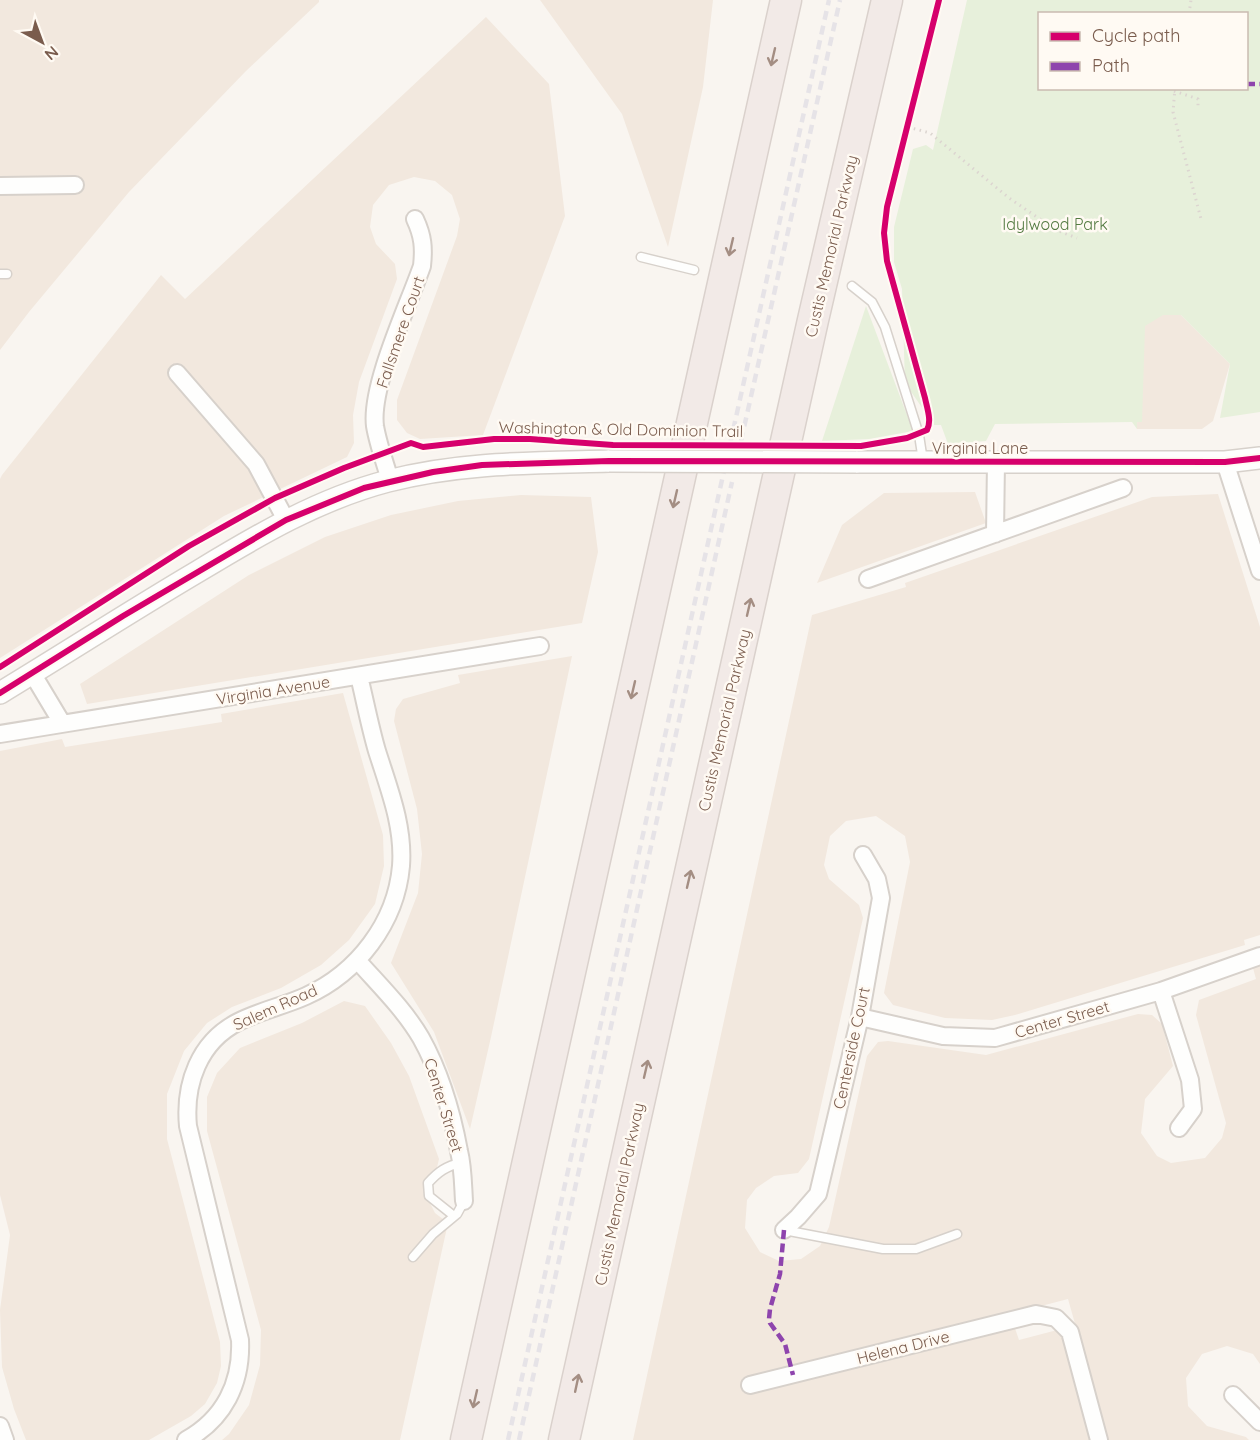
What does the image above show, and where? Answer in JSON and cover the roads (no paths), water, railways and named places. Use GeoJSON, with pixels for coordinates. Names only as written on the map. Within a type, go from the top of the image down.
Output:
{"type":"FeatureCollection","features":[{"type":"Feature","properties":{"kind":"highway"},"geometry":{"type":"LineString","coordinates":[[466,1440],[786,0]]}},
{"type":"Feature","properties":{"kind":"highway"},"geometry":{"type":"LineString","coordinates":[[841,204],[878,0]]}},
{"type":"Feature","properties":{"kind":"highway","name":"Custis Memorial Parkway"},"geometry":{"type":"LineString","coordinates":[[564,1440],[887,0]]}},
{"type":"Feature","properties":{"kind":"highway"},"geometry":{"type":"LineString","coordinates":[[841,204],[899,0]]}},
{"type":"Feature","properties":{"kind":"street"},"geometry":{"type":"LineString","coordinates":[[0,186],[75,185]]}},
{"type":"Feature","properties":{"kind":"street","name":"Fallsmere Court"},"geometry":{"type":"LineString","coordinates":[[390,480],[375,425],[377,400],[382,376],[422,266],[424,249],[422,234],[415,219]]}},
{"type":"Feature","properties":{"kind":"street"},"geometry":{"type":"LineString","coordinates":[[177,373],[256,464],[286,520]]}},
{"type":"Feature","properties":{"kind":"street","name":"Virginia Lane"},"geometry":{"type":"LineString","coordinates":[[0,693],[123,615],[286,520],[390,480],[482,465],[609,461],[1225,462],[1260,458]]}},
{"type":"Feature","properties":{"kind":"street"},"geometry":{"type":"LineString","coordinates":[[995,534],[996,462]]}},
{"type":"Feature","properties":{"kind":"street"},"geometry":{"type":"LineString","coordinates":[[1225,462],[1260,571]]}},
{"type":"Feature","properties":{"kind":"street"},"geometry":{"type":"LineString","coordinates":[[868,579],[1123,488]]}},
{"type":"Feature","properties":{"kind":"street","name":"Virginia Avenue"},"geometry":{"type":"LineString","coordinates":[[0,734],[540,646]]}},
{"type":"Feature","properties":{"kind":"street"},"geometry":{"type":"LineString","coordinates":[[32,673],[62,723]]}},
{"type":"Feature","properties":{"kind":"street","name":"Salem Road"},"geometry":{"type":"LineString","coordinates":[[186,1440],[210,1424],[219,1414],[238,1377],[241,1355],[240,1340],[188,1125],[188,1091],[193,1073],[203,1053],[224,1031],[239,1022],[307,996],[335,979],[357,960],[378,934],[396,895],[401,855],[397,813],[358,676]]}},
{"type":"Feature","properties":{"kind":"street","name":"Centerside Court"},"geometry":{"type":"LineString","coordinates":[[784,1230],[798,1218],[818,1194],[860,1017],[881,898],[877,879],[863,855]]}},
{"type":"Feature","properties":{"kind":"street","name":"Center Street"},"geometry":{"type":"LineString","coordinates":[[860,1017],[943,1036],[995,1038],[1161,991],[1260,956]]}},
{"type":"Feature","properties":{"kind":"street","name":"Center Street"},"geometry":{"type":"LineString","coordinates":[[357,960],[404,1014],[421,1038],[433,1064],[449,1110],[461,1163],[464,1201]]}},
{"type":"Feature","properties":{"kind":"street"},"geometry":{"type":"LineString","coordinates":[[1161,991],[1190,1080],[1193,1109],[1179,1128]]}},
{"type":"Feature","properties":{"kind":"street","name":"Helena Drive"},"geometry":{"type":"LineString","coordinates":[[750,1385],[1036,1314],[1056,1318],[1070,1332],[1099,1440]]}},
{"type":"Feature","properties":{"kind":"street"},"geometry":{"type":"LineString","coordinates":[[1233,1395],[1260,1422]]}},
{"type":"Feature","properties":{"kind":"street"},"geometry":{"type":"LineString","coordinates":[[0,1426],[5,1440]]}},
{"type":"Feature","properties":{"kind":"lane"},"geometry":{"type":"LineString","coordinates":[[640,257],[694,270]]}},
{"type":"Feature","properties":{"kind":"lane"},"geometry":{"type":"LineString","coordinates":[[852,286],[872,302],[885,327],[919,435],[923,461]]}},
{"type":"Feature","properties":{"kind":"lane"},"geometry":{"type":"LineString","coordinates":[[454,1216],[429,1196],[428,1183],[443,1169],[461,1163]]}},
{"type":"Feature","properties":{"kind":"lane"},"geometry":{"type":"LineString","coordinates":[[413,1257],[433,1234],[454,1216],[464,1201]]}},
{"type":"Feature","properties":{"kind":"lane"},"geometry":{"type":"LineString","coordinates":[[784,1230],[883,1250],[916,1249],[957,1234]]}},
{"type":"Feature","properties":{"kind":"railway"},"geometry":{"type":"LineString","coordinates":[[508,1440],[829,0]]}},
{"type":"Feature","properties":{"kind":"railway"},"geometry":{"type":"LineString","coordinates":[[741,441],[840,0]]}},
{"type":"Feature","properties":{"kind":"railway"},"geometry":{"type":"LineString","coordinates":[[519,1440],[732,482]]}},
{"type":"Feature","properties":{"kind":"park label","name":"Idylwood Park"},"geometry":{"type":"Point","coordinates":[1055,224]}}]}
